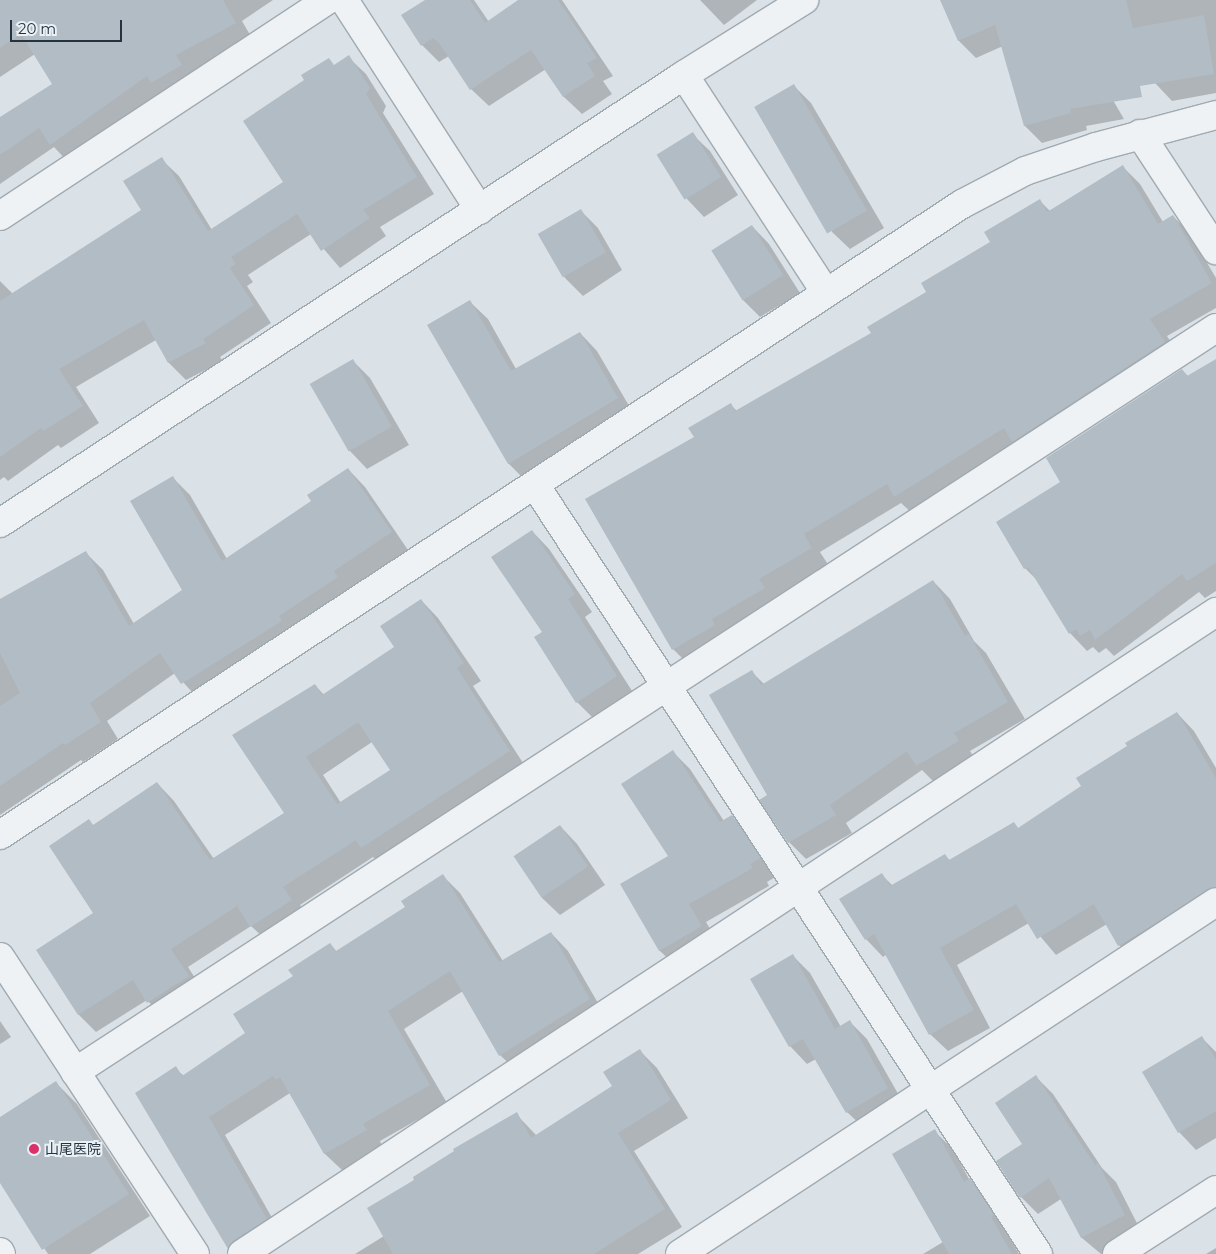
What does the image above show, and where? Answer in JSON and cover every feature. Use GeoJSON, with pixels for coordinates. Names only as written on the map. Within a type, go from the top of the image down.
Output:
{"type":"FeatureCollection","features":[{"type":"Feature","properties":{"kind":"street"},"geometry":{"type":"LineString","coordinates":[[0,216],[328,0]]}},
{"type":"Feature","properties":{"kind":"street"},"geometry":{"type":"LineString","coordinates":[[344,0],[480,210]]}},
{"type":"Feature","properties":{"kind":"street"},"geometry":{"type":"LineString","coordinates":[[0,523],[684,75],[804,0]]}},
{"type":"Feature","properties":{"kind":"street"},"geometry":{"type":"LineString","coordinates":[[684,75],[826,293]]}},
{"type":"Feature","properties":{"kind":"street"},"geometry":{"type":"LineString","coordinates":[[0,835],[962,204],[1017,175],[1140,134],[1216,115]]}},
{"type":"Feature","properties":{"kind":"street"},"geometry":{"type":"LineString","coordinates":[[1140,134],[1216,250]]}},
{"type":"Feature","properties":{"kind":"street"},"geometry":{"type":"LineString","coordinates":[[74,1072],[1216,328]]}},
{"type":"Feature","properties":{"kind":"street"},"geometry":{"type":"LineString","coordinates":[[535,485],[668,686],[798,888],[933,1090],[1038,1254]]}},
{"type":"Feature","properties":{"kind":"street"},"geometry":{"type":"LineString","coordinates":[[242,1254],[1216,612]]}},
{"type":"Feature","properties":{"kind":"street"},"geometry":{"type":"LineString","coordinates":[[680,1254],[933,1090],[1216,902]]}},
{"type":"Feature","properties":{"kind":"street"},"geometry":{"type":"LineString","coordinates":[[0,957],[195,1254]]}},
{"type":"Feature","properties":{"kind":"street"},"geometry":{"type":"LineString","coordinates":[[1118,1254],[1216,1190]]}},
{"type":"Feature","properties":{"kind":"building"},"geometry":{"type":"Polygon","coordinates":[[[0,0],[223,0],[236,23],[176,55],[182,65],[151,83],[147,76],[50,145],[39,128],[0,155],[0,117],[52,84],[21,34],[0,48],[0,0]]]}},
{"type":"Feature","properties":{"kind":"building"},"geometry":{"type":"Polygon","coordinates":[[[425,0],[470,0],[485,23],[518,0],[558,0],[597,58],[587,63],[595,76],[563,97],[531,50],[470,90],[439,43],[433,38],[421,46],[401,15],[425,0]]]}},
{"type":"Feature","properties":{"kind":"building"},"geometry":{"type":"Polygon","coordinates":[[[940,0],[1126,0],[1133,28],[1204,15],[1214,74],[1140,86],[1142,97],[1070,109],[1071,113],[1024,126],[995,25],[958,41],[940,0]]]}},
{"type":"Feature","properties":{"kind":"building"},"geometry":{"type":"Polygon","coordinates":[[[349,55],[370,88],[366,94],[417,177],[363,210],[370,218],[321,251],[297,214],[231,257],[236,264],[230,268],[254,305],[203,339],[206,343],[168,363],[144,320],[59,369],[83,406],[43,431],[41,428],[0,457],[0,301],[141,210],[123,181],[162,157],[208,231],[283,182],[243,121],[304,80],[301,75],[329,58],[334,65],[349,55]]]}},
{"type":"Feature","properties":{"kind":"building"},"geometry":{"type":"Polygon","coordinates":[[[794,84],[867,210],[827,233],[754,107],[794,84]]]}},
{"type":"Feature","properties":{"kind":"building"},"geometry":{"type":"Polygon","coordinates":[[[693,132],[721,177],[685,200],[657,155],[693,132]]]}},
{"type":"Feature","properties":{"kind":"building"},"geometry":{"type":"Polygon","coordinates":[[[1123,165],[1158,224],[1173,215],[1212,283],[1150,319],[1165,342],[1012,442],[1004,428],[894,497],[887,484],[804,534],[812,548],[759,579],[765,588],[712,619],[715,625],[672,650],[585,499],[694,437],[688,428],[731,403],[735,411],[871,333],[867,327],[926,292],[921,283],[990,242],[984,232],[1040,199],[1047,212],[1123,165]]]}},
{"type":"Feature","properties":{"kind":"building"},"geometry":{"type":"Polygon","coordinates":[[[581,209],[606,252],[563,277],[538,234],[581,209]]]}},
{"type":"Feature","properties":{"kind":"building"},"geometry":{"type":"Polygon","coordinates":[[[752,225],[783,275],[743,300],[711,250],[752,225]]]}},
{"type":"Feature","properties":{"kind":"building"},"geometry":{"type":"Polygon","coordinates":[[[470,300],[511,371],[580,332],[618,398],[508,464],[427,325],[470,300]]]}},
{"type":"Feature","properties":{"kind":"building"},"geometry":{"type":"Polygon","coordinates":[[[353,359],[392,427],[349,452],[310,384],[353,359]]]}},
{"type":"Feature","properties":{"kind":"building"},"geometry":{"type":"Polygon","coordinates":[[[1216,359],[1216,563],[1187,581],[1182,574],[1095,640],[1090,630],[1080,636],[1076,629],[1069,634],[1028,567],[1024,569],[996,522],[1060,482],[1046,458],[1182,369],[1187,376],[1216,359]]]}},
{"type":"Feature","properties":{"kind":"building"},"geometry":{"type":"Polygon","coordinates":[[[348,468],[392,532],[334,571],[338,577],[279,616],[282,621],[181,684],[160,653],[90,703],[101,722],[65,745],[63,743],[0,786],[0,706],[20,693],[0,653],[0,599],[86,551],[129,626],[182,590],[130,501],[173,476],[222,561],[311,501],[307,495],[348,468]]]}},
{"type":"Feature","properties":{"kind":"building"},"geometry":{"type":"Polygon","coordinates":[[[532,530],[575,594],[568,599],[617,676],[576,703],[534,637],[542,632],[491,557],[532,530]]]}},
{"type":"Feature","properties":{"kind":"building"},"geometry":{"type":"Polygon","coordinates":[[[933,580],[965,636],[969,634],[1008,702],[954,733],[959,741],[916,766],[907,751],[830,805],[836,815],[788,843],[759,800],[767,795],[709,695],[752,670],[761,685],[933,580]]]}},
{"type":"Feature","properties":{"kind":"building"},"geometry":{"type":"Polygon","coordinates":[[[421,599],[464,663],[457,668],[510,751],[361,848],[356,840],[283,887],[292,900],[250,927],[237,906],[171,949],[189,976],[147,1003],[133,980],[78,1015],[36,950],[93,913],[49,846],[89,819],[93,825],[157,782],[210,860],[284,813],[232,735],[315,684],[322,695],[394,647],[380,626],[421,599]],[[358,722],[306,757],[337,804],[390,770],[358,722]]]}},
{"type":"Feature","properties":{"kind":"building"},"geometry":{"type":"Polygon","coordinates":[[[1177,712],[1216,778],[1216,887],[1118,946],[1094,904],[1037,939],[1016,904],[940,948],[974,1010],[929,1035],[874,934],[865,940],[839,899],[882,873],[890,886],[945,854],[949,860],[1014,822],[1018,828],[1081,786],[1076,778],[1127,746],[1125,743],[1177,712]]]}},
{"type":"Feature","properties":{"kind":"building"},"geometry":{"type":"Polygon","coordinates":[[[673,750],[720,822],[732,815],[761,858],[750,864],[753,868],[689,904],[702,926],[659,951],[620,884],[668,856],[621,784],[673,750]]]}},
{"type":"Feature","properties":{"kind":"building"},"geometry":{"type":"Polygon","coordinates":[[[560,825],[588,866],[542,898],[514,856],[560,825]]]}},
{"type":"Feature","properties":{"kind":"building"},"geometry":{"type":"Polygon","coordinates":[[[443,874],[499,962],[551,932],[590,999],[499,1056],[450,971],[388,1011],[430,1085],[363,1124],[367,1130],[324,1154],[280,1077],[276,1080],[273,1076],[209,1117],[267,1219],[233,1241],[228,1249],[135,1093],[176,1066],[182,1076],[245,1033],[233,1014],[293,976],[288,970],[330,943],[336,951],[405,907],[401,901],[443,874]]]}},
{"type":"Feature","properties":{"kind":"building"},"geometry":{"type":"Polygon","coordinates":[[[793,954],[835,1029],[850,1020],[888,1088],[846,1113],[803,1039],[789,1047],[750,979],[793,954]]]}},
{"type":"Feature","properties":{"kind":"building"},"geometry":{"type":"Polygon","coordinates":[[[1202,1036],[1216,1060],[1216,1111],[1178,1133],[1142,1072],[1202,1036]]]}},
{"type":"Feature","properties":{"kind":"building"},"geometry":{"type":"Polygon","coordinates":[[[640,1049],[671,1100],[618,1133],[665,1209],[594,1254],[393,1254],[367,1208],[414,1180],[413,1177],[454,1151],[453,1149],[517,1112],[531,1138],[612,1086],[603,1072],[640,1049]]]}},
{"type":"Feature","properties":{"kind":"building"},"geometry":{"type":"Polygon","coordinates":[[[1036,1075],[1095,1165],[1098,1163],[1125,1215],[1081,1238],[1049,1178],[1020,1198],[996,1161],[1022,1144],[995,1103],[1036,1075]]]}},
{"type":"Feature","properties":{"kind":"building"},"geometry":{"type":"Polygon","coordinates":[[[56,1081],[129,1194],[42,1250],[0,1183],[0,1117],[56,1081]]]}},
{"type":"Feature","properties":{"kind":"building"},"geometry":{"type":"Polygon","coordinates":[[[935,1129],[964,1182],[970,1178],[994,1215],[991,1217],[1012,1254],[949,1254],[892,1154],[935,1129]]]}},
{"type":"Feature","properties":{"kind":"place","name":"山尾医院"},"geometry":{"type":"Point","coordinates":[34,1149]}}]}
